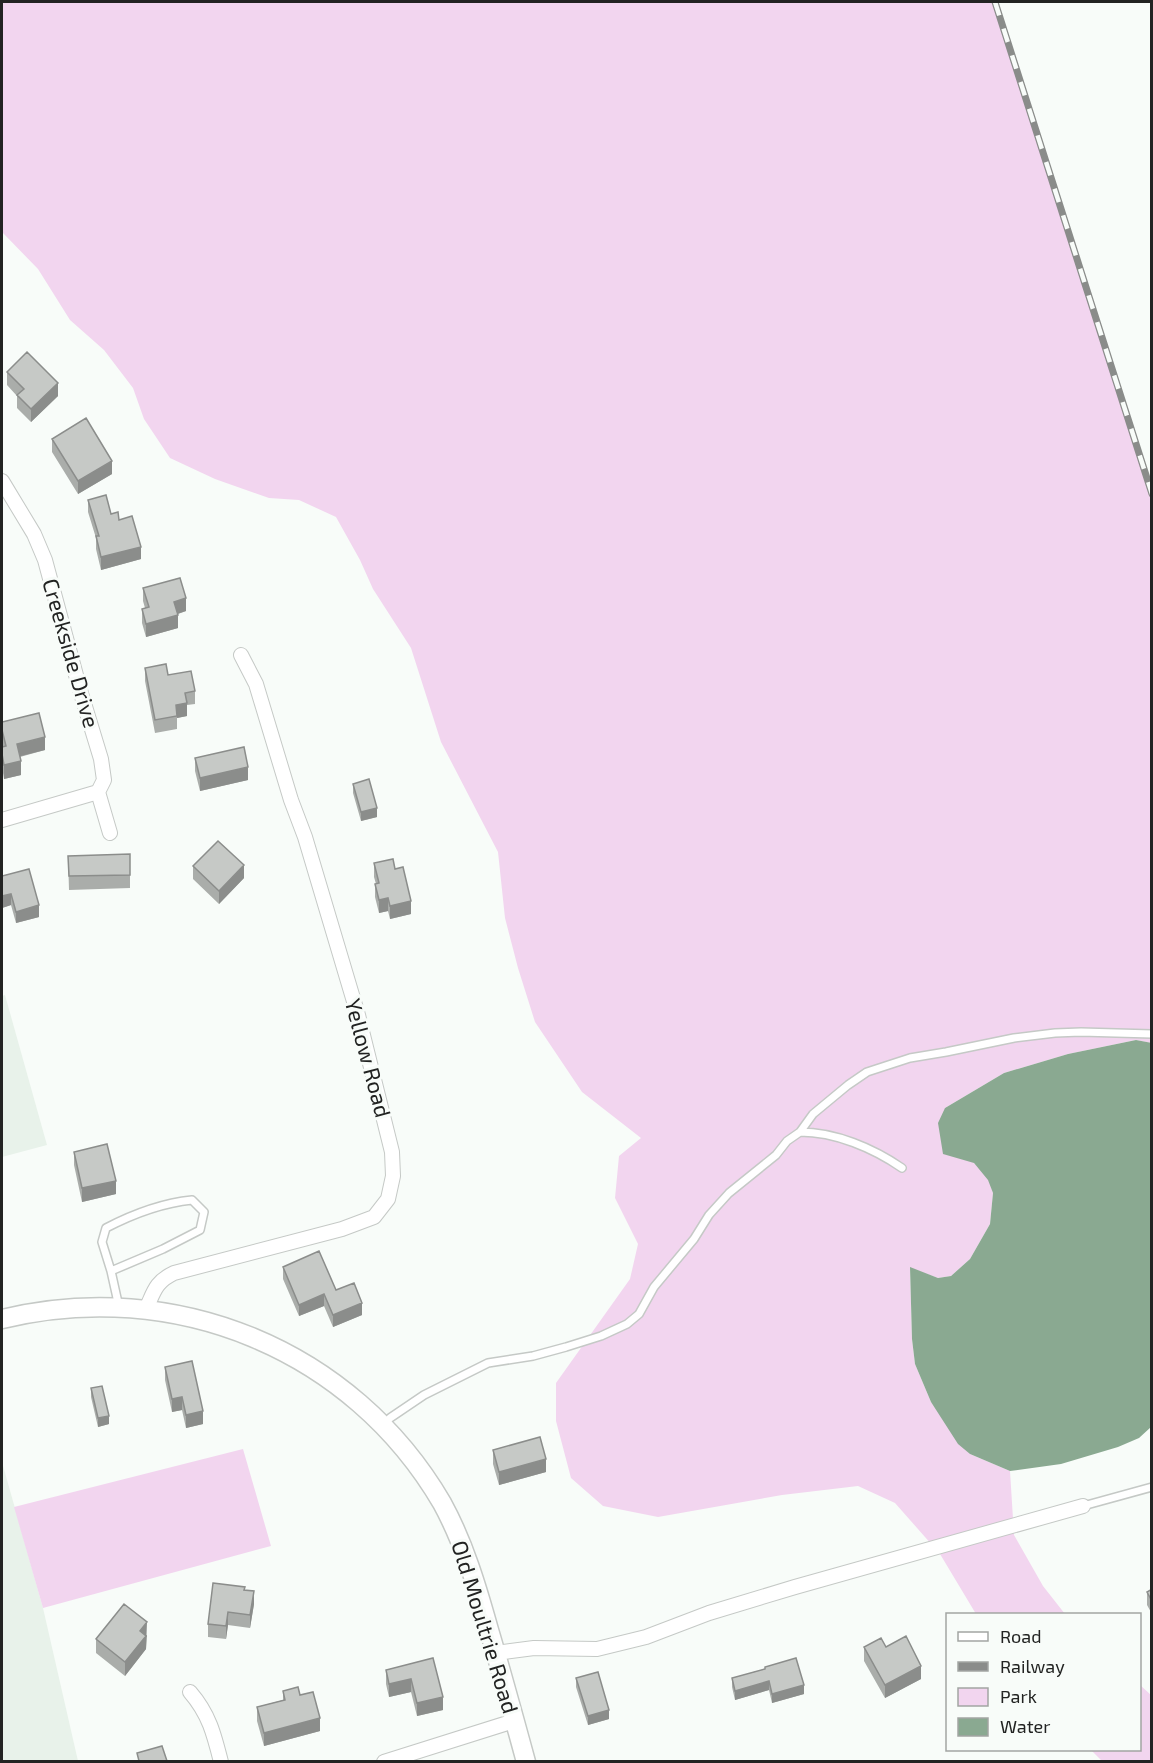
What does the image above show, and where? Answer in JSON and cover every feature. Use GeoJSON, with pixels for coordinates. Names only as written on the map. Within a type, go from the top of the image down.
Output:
{"type":"FeatureCollection","features":[{"type":"Feature","properties":{"kind":"main road","name":"Old Moultrie Road"},"geometry":{"type":"LineString","coordinates":[[2,1319],[50,1310],[89,1307],[146,1309],[185,1315],[249,1335],[281,1350],[342,1389],[383,1426],[407,1452],[426,1478],[461,1543],[478,1591],[526,1761]]}},
{"type":"Feature","properties":{"kind":"street","name":"Creekside Drive"},"geometry":{"type":"LineString","coordinates":[[2,480],[34,534],[45,560],[101,759],[104,780],[98,792],[110,833]]}},
{"type":"Feature","properties":{"kind":"street","name":"Yellow Road"},"geometry":{"type":"LineString","coordinates":[[146,1309],[155,1287],[166,1276],[342,1229],[374,1217],[387,1199],[393,1176],[392,1152],[354,1004],[305,837],[291,800],[256,684],[242,655]]}},
{"type":"Feature","properties":{"kind":"street"},"geometry":{"type":"LineString","coordinates":[[2,820],[98,792]]}},
{"type":"Feature","properties":{"kind":"street"},"geometry":{"type":"LineString","coordinates":[[496,1653],[534,1648],[597,1649],[627,1642],[709,1613],[795,1587],[1083,1506]]}},
{"type":"Feature","properties":{"kind":"street"},"geometry":{"type":"LineString","coordinates":[[190,1692],[201,1704],[209,1719],[221,1761]]}},
{"type":"Feature","properties":{"kind":"street"},"geometry":{"type":"LineString","coordinates":[[384,1761],[514,1721]]}},
{"type":"Feature","properties":{"kind":"lane"},"geometry":{"type":"LineString","coordinates":[[383,1426],[390,1418],[424,1395],[488,1363],[533,1356],[566,1347],[601,1336],[627,1324],[639,1314],[654,1287],[729,1193],[776,1155],[822,1106],[867,1072],[910,1058],[1014,1038],[1055,1033],[1152,1034]]}},
{"type":"Feature","properties":{"kind":"lane"},"geometry":{"type":"LineString","coordinates":[[800,1132],[813,1132],[838,1138],[871,1150],[902,1168]]}},
{"type":"Feature","properties":{"kind":"lane"},"geometry":{"type":"LineString","coordinates":[[111,1271],[200,1230],[204,1212],[192,1200],[174,1202],[127,1218],[106,1228],[102,1242],[111,1271],[118,1307]]}},
{"type":"Feature","properties":{"kind":"lane"},"geometry":{"type":"LineString","coordinates":[[1083,1506],[1152,1487]]}},
{"type":"Feature","properties":{"kind":"shaded area"},"geometry":{"type":"Polygon","coordinates":[[[5,995],[47,1145],[2,1157],[2,996],[5,995]]]}},
{"type":"Feature","properties":{"kind":"shaded area"},"geometry":{"type":"Polygon","coordinates":[[[2,1462],[43,1608],[78,1761],[2,1761],[2,1462]]]}},
{"type":"Feature","properties":{"kind":"green space"},"geometry":{"type":"Polygon","coordinates":[[[2,2],[997,2],[1001,22],[1151,500],[1151,1043],[1136,1040],[1068,1054],[1004,1073],[945,1108],[974,1163],[989,1180],[993,1193],[990,1224],[970,1259],[951,1276],[938,1278],[910,1268],[912,1339],[915,1364],[931,1402],[970,1454],[1010,1471],[1014,1535],[1043,1586],[1064,1613],[975,1613],[940,1554],[895,1503],[858,1486],[782,1495],[658,1517],[603,1506],[571,1478],[556,1421],[556,1383],[630,1279],[638,1244],[615,1198],[619,1156],[641,1138],[582,1092],[535,1022],[505,918],[498,852],[441,742],[411,648],[373,589],[336,517],[299,500],[269,498],[215,479],[170,458],[144,419],[133,388],[104,350],[70,320],[38,269],[2,232],[2,2]]]}},
{"type":"Feature","properties":{"kind":"green space"},"geometry":{"type":"Polygon","coordinates":[[[243,1449],[271,1546],[43,1608],[14,1507],[243,1449]]]}},
{"type":"Feature","properties":{"kind":"green space"},"geometry":{"type":"Polygon","coordinates":[[[1141,1686],[1151,1695],[1151,1761],[1102,1761],[1092,1751],[1141,1751],[1141,1686]]]}},
{"type":"Feature","properties":{"kind":"water"},"geometry":{"type":"Polygon","coordinates":[[[1136,1040],[1152,1043],[1151,1427],[1139,1438],[1118,1447],[1061,1464],[1010,1471],[970,1454],[958,1444],[931,1402],[915,1364],[910,1267],[938,1278],[951,1276],[970,1259],[990,1224],[993,1193],[988,1180],[974,1163],[943,1154],[938,1123],[945,1108],[1004,1073],[1068,1054],[1136,1040]]]}},
{"type":"Feature","properties":{"kind":"building"},"geometry":{"type":"Polygon","coordinates":[[[27,352],[58,383],[31,409],[17,395],[24,389],[7,372],[27,352]]]}},
{"type":"Feature","properties":{"kind":"building"},"geometry":{"type":"Polygon","coordinates":[[[86,418],[112,461],[78,481],[52,439],[86,418]]]}},
{"type":"Feature","properties":{"kind":"building"},"geometry":{"type":"Polygon","coordinates":[[[106,495],[111,514],[118,512],[119,520],[132,516],[141,547],[101,557],[96,536],[99,536],[88,500],[106,495]]]}},
{"type":"Feature","properties":{"kind":"building"},"geometry":{"type":"Polygon","coordinates":[[[180,578],[186,598],[174,602],[178,615],[146,624],[142,609],[149,607],[143,588],[180,578]]]}},
{"type":"Feature","properties":{"kind":"building"},"geometry":{"type":"Polygon","coordinates":[[[166,664],[168,675],[191,671],[195,691],[185,693],[187,703],[176,705],[177,716],[155,720],[145,668],[166,664]]]}},
{"type":"Feature","properties":{"kind":"building"},"geometry":{"type":"Polygon","coordinates":[[[39,713],[45,737],[17,744],[21,761],[4,765],[2,747],[6,746],[2,722],[39,713]]]}},
{"type":"Feature","properties":{"kind":"building"},"geometry":{"type":"Polygon","coordinates":[[[244,747],[248,767],[200,778],[195,758],[244,747]]]}},
{"type":"Feature","properties":{"kind":"building"},"geometry":{"type":"Polygon","coordinates":[[[369,779],[377,808],[361,812],[353,784],[369,779]]]}},
{"type":"Feature","properties":{"kind":"building"},"geometry":{"type":"Polygon","coordinates":[[[218,841],[244,865],[219,891],[193,866],[218,841]]]}},
{"type":"Feature","properties":{"kind":"building"},"geometry":{"type":"Polygon","coordinates":[[[130,854],[130,875],[69,876],[68,856],[130,854]]]}},
{"type":"Feature","properties":{"kind":"building"},"geometry":{"type":"Polygon","coordinates":[[[393,859],[395,869],[403,867],[411,901],[390,906],[388,898],[379,900],[375,884],[379,883],[374,863],[393,859]]]}},
{"type":"Feature","properties":{"kind":"building"},"geometry":{"type":"Polygon","coordinates":[[[29,869],[39,905],[16,912],[11,894],[2,896],[2,876],[29,869]]]}},
{"type":"Feature","properties":{"kind":"building"},"geometry":{"type":"Polygon","coordinates":[[[107,1144],[116,1181],[82,1188],[74,1152],[107,1144]]]}},
{"type":"Feature","properties":{"kind":"building"},"geometry":{"type":"Polygon","coordinates":[[[319,1251],[336,1290],[354,1283],[362,1303],[333,1315],[324,1294],[299,1305],[283,1267],[319,1251]]]}},
{"type":"Feature","properties":{"kind":"building"},"geometry":{"type":"Polygon","coordinates":[[[192,1361],[203,1411],[186,1415],[182,1397],[172,1399],[165,1367],[192,1361]]]}},
{"type":"Feature","properties":{"kind":"building"},"geometry":{"type":"Polygon","coordinates":[[[102,1386],[109,1416],[98,1418],[91,1388],[102,1386]]]}},
{"type":"Feature","properties":{"kind":"building"},"geometry":{"type":"Polygon","coordinates":[[[540,1437],[546,1459],[499,1472],[493,1450],[540,1437]]]}},
{"type":"Feature","properties":{"kind":"building"},"geometry":{"type":"Polygon","coordinates":[[[213,1583],[245,1587],[244,1590],[254,1591],[250,1615],[228,1612],[226,1626],[208,1624],[213,1583]]]}},
{"type":"Feature","properties":{"kind":"building"},"geometry":{"type":"Polygon","coordinates":[[[1152,1589],[1152,1601],[1147,1592],[1152,1589]]]}},
{"type":"Feature","properties":{"kind":"building"},"geometry":{"type":"Polygon","coordinates":[[[124,1604],[147,1622],[140,1631],[146,1636],[125,1662],[96,1639],[124,1604]]]}},
{"type":"Feature","properties":{"kind":"building"},"geometry":{"type":"Polygon","coordinates":[[[906,1636],[921,1666],[885,1685],[864,1647],[881,1638],[886,1647],[906,1636]]]}},
{"type":"Feature","properties":{"kind":"building"},"geometry":{"type":"Polygon","coordinates":[[[433,1658],[443,1697],[417,1703],[411,1679],[389,1684],[386,1670],[433,1658]]]}},
{"type":"Feature","properties":{"kind":"building"},"geometry":{"type":"Polygon","coordinates":[[[796,1658],[804,1685],[772,1694],[769,1681],[735,1691],[732,1678],[796,1658]]]}},
{"type":"Feature","properties":{"kind":"building"},"geometry":{"type":"Polygon","coordinates":[[[598,1672],[609,1710],[588,1716],[576,1678],[598,1672]]]}},
{"type":"Feature","properties":{"kind":"building"},"geometry":{"type":"Polygon","coordinates":[[[298,1687],[300,1695],[313,1692],[320,1718],[264,1733],[257,1707],[285,1700],[283,1691],[298,1687]]]}},
{"type":"Feature","properties":{"kind":"building"},"geometry":{"type":"Polygon","coordinates":[[[162,1746],[167,1761],[139,1761],[137,1753],[162,1746]]]}},
{"type":"Feature","properties":{"kind":"railway"},"geometry":{"type":"LineString","coordinates":[[995,2],[1152,494]]}}]}
